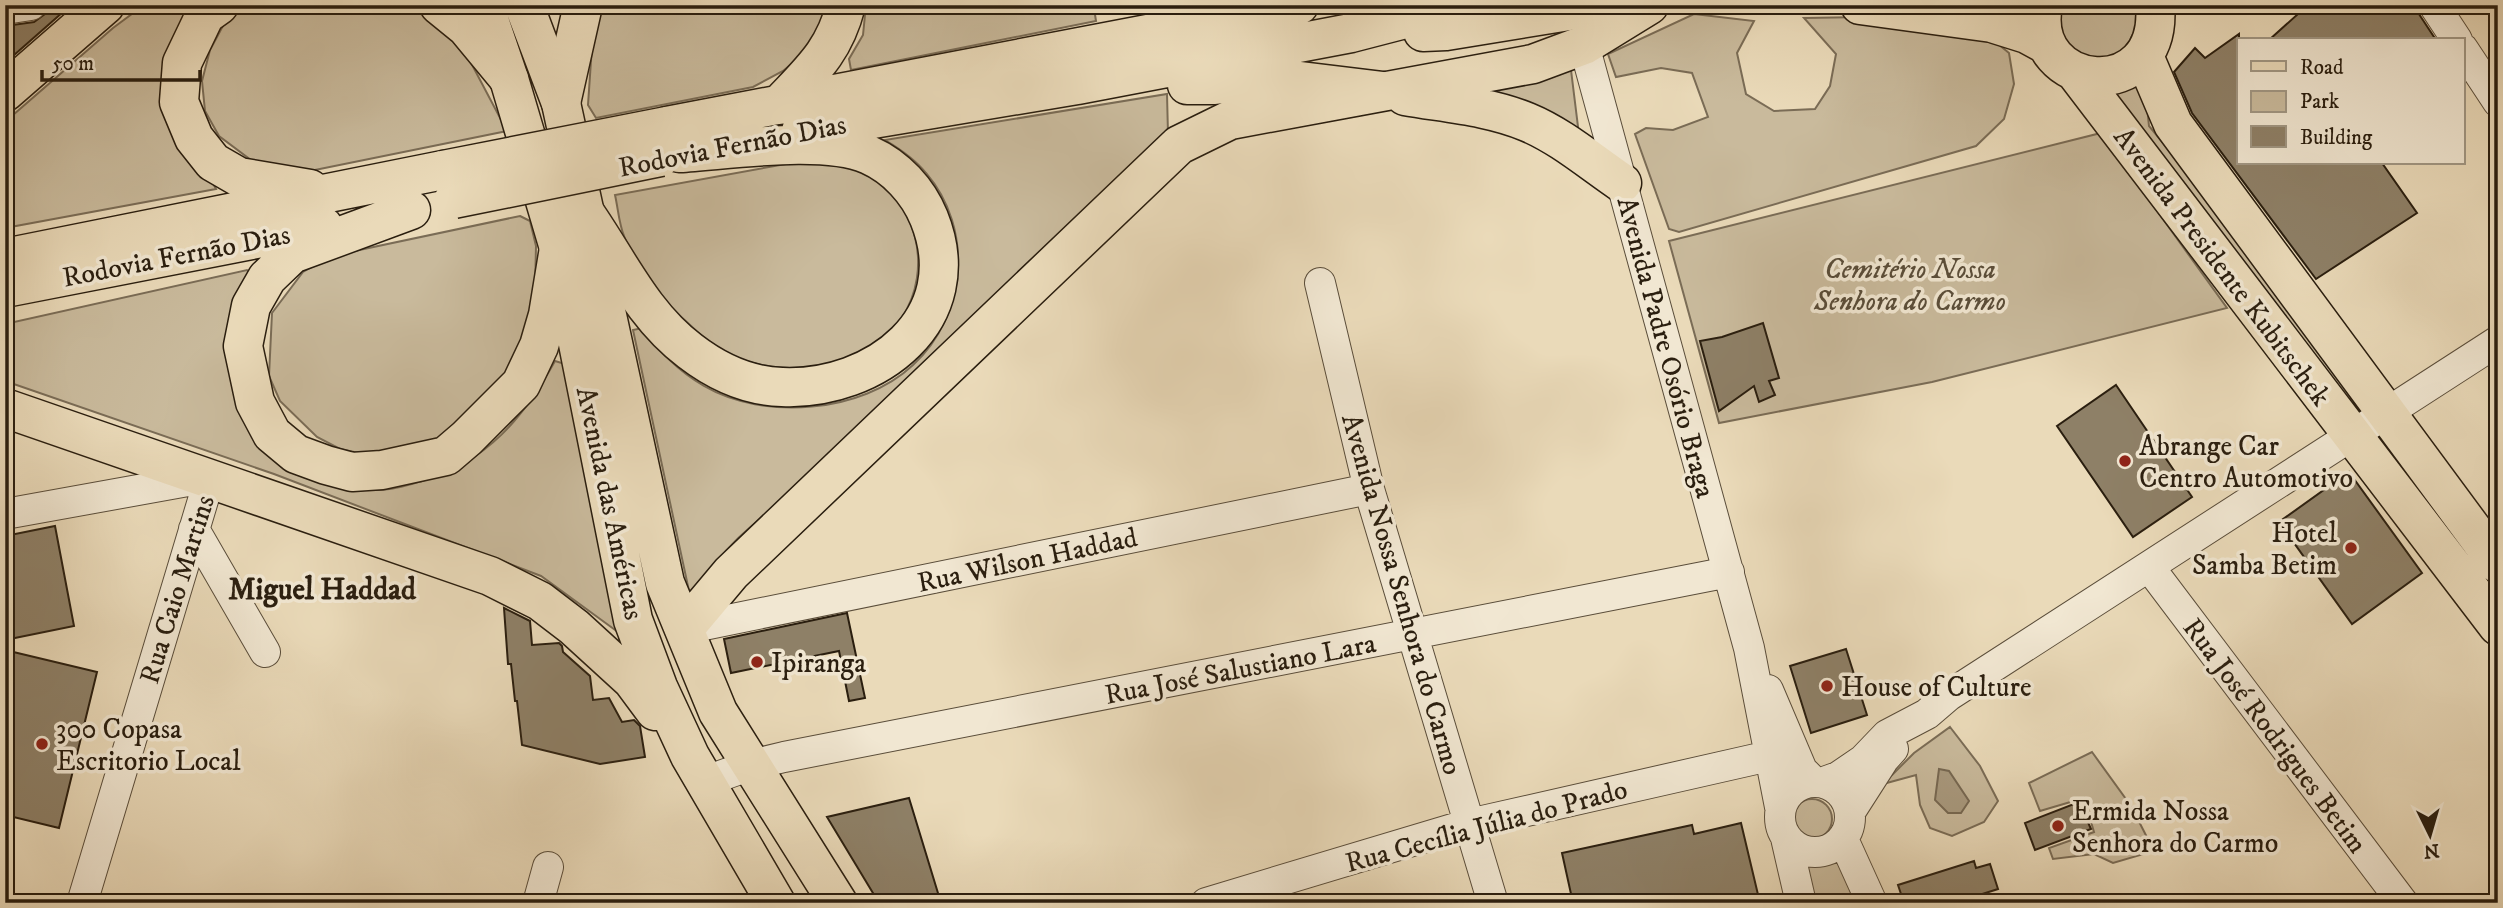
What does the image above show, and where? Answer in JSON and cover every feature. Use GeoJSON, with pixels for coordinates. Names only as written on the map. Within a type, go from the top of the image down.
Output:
{"type":"FeatureCollection","features":[{"type":"Feature","properties":{"kind":"main road"},"geometry":{"type":"LineString","coordinates":[[5,92],[105,5]]}},
{"type":"Feature","properties":{"kind":"main road"},"geometry":{"type":"LineString","coordinates":[[219,5],[205,15],[182,63],[179,102],[194,138],[213,162],[239,177],[336,193]]}},
{"type":"Feature","properties":{"kind":"main road"},"geometry":{"type":"LineString","coordinates":[[439,5],[466,27],[509,79]]}},
{"type":"Feature","properties":{"kind":"main road","name":"Avenida das Américas"},"geometry":{"type":"LineString","coordinates":[[484,5],[559,248],[633,620],[658,687],[698,768],[776,903]]}},
{"type":"Feature","properties":{"kind":"main road","name":"Avenida das Américas"},"geometry":{"type":"LineString","coordinates":[[524,5],[561,103],[665,583],[718,712],[837,903]]}},
{"type":"Feature","properties":{"kind":"main road"},"geometry":{"type":"LineString","coordinates":[[561,103],[583,5]]}},
{"type":"Feature","properties":{"kind":"main road"},"geometry":{"type":"LineString","coordinates":[[779,105],[826,54],[838,34],[846,5]]}},
{"type":"Feature","properties":{"kind":"main road"},"geometry":{"type":"LineString","coordinates":[[1140,5],[1192,26]]}},
{"type":"Feature","properties":{"kind":"main road","name":"Rodovia Fernão Dias"},"geometry":{"type":"LineString","coordinates":[[669,145],[779,105],[1299,5]]}},
{"type":"Feature","properties":{"kind":"main road","name":"Rodovia Fernão Dias"},"geometry":{"type":"LineString","coordinates":[[5,258],[336,193],[448,185],[669,145],[1077,85],[1351,33],[1459,5]]}},
{"type":"Feature","properties":{"kind":"main road"},"geometry":{"type":"LineString","coordinates":[[1351,33],[1446,32],[1606,5]]}},
{"type":"Feature","properties":{"kind":"main road"},"geometry":{"type":"LineString","coordinates":[[684,629],[732,573],[1179,145],[1230,120],[1533,64],[1584,45],[1648,5]]}},
{"type":"Feature","properties":{"kind":"main road"},"geometry":{"type":"LineString","coordinates":[[1860,5],[1992,23],[2027,34],[2047,45]]}},
{"type":"Feature","properties":{"kind":"main road"},"geometry":{"type":"LineString","coordinates":[[2043,5],[2041,27],[2047,45]]}},
{"type":"Feature","properties":{"kind":"main road"},"geometry":{"type":"LineString","coordinates":[[2076,73],[2095,77],[2113,75],[2130,68],[2157,23]]}},
{"type":"Feature","properties":{"kind":"main road","name":"Avenida Presidente Kubitschek"},"geometry":{"type":"LineString","coordinates":[[2157,23],[2174,124],[2498,564]]}},
{"type":"Feature","properties":{"kind":"main road","name":"Avenida Presidente Kubitschek"},"geometry":{"type":"LineString","coordinates":[[2047,45],[2060,63],[2076,73],[2498,626]]}},
{"type":"Feature","properties":{"kind":"main road"},"geometry":{"type":"LineString","coordinates":[[1077,85],[1213,85],[1276,78],[1383,92],[1501,113],[1548,132],[1622,183]]}},
{"type":"Feature","properties":{"kind":"main road"},"geometry":{"type":"LineString","coordinates":[[585,213],[606,243],[627,283],[655,318],[687,349],[715,369],[746,381],[780,387],[813,386],[847,379],[877,365],[899,350],[916,331],[929,308],[937,283],[938,257],[934,232],[925,208],[910,186],[891,168],[869,155],[844,147],[815,144],[669,145]]}},
{"type":"Feature","properties":{"kind":"main road","name":"Rodovia Fernão Dias"},"geometry":{"type":"LineString","coordinates":[[5,288],[411,209],[448,185]]}},
{"type":"Feature","properties":{"kind":"main road"},"geometry":{"type":"LineString","coordinates":[[411,209],[292,254],[267,278],[251,306],[243,346],[255,402],[272,434],[296,454],[326,466],[352,472],[392,468],[446,456],[467,438],[521,384],[539,346],[545,326],[559,248]]}},
{"type":"Feature","properties":{"kind":"main road"},"geometry":{"type":"LineString","coordinates":[[5,304],[249,240]]}},
{"type":"Feature","properties":{"kind":"main road"},"geometry":{"type":"LineString","coordinates":[[5,408],[490,576],[540,601],[582,634],[632,680],[698,768]]}},
{"type":"Feature","properties":{"kind":"main road"},"geometry":{"type":"LineString","coordinates":[[794,903],[809,897],[823,896],[837,903]]}},
{"type":"Feature","properties":{"kind":"street"},"geometry":{"type":"LineString","coordinates":[[5,9],[31,5]]}},
{"type":"Feature","properties":{"kind":"street"},"geometry":{"type":"LineString","coordinates":[[2434,5],[2456,38]]}},
{"type":"Feature","properties":{"kind":"street","name":"Avenida Padre Osório Braga"},"geometry":{"type":"LineString","coordinates":[[1584,45],[1749,648],[1780,807]]}},
{"type":"Feature","properties":{"kind":"street"},"geometry":{"type":"LineString","coordinates":[[2464,51],[2498,102]]}},
{"type":"Feature","properties":{"kind":"street","name":"Avenida Nossa Senhora do Carmo"},"geometry":{"type":"LineString","coordinates":[[1320,283],[1369,489],[1493,903]]}},
{"type":"Feature","properties":{"kind":"street"},"geometry":{"type":"LineString","coordinates":[[1786,838],[1800,850],[1828,850],[1847,825],[1884,759],[1948,696],[2498,341]]}},
{"type":"Feature","properties":{"kind":"street"},"geometry":{"type":"LineString","coordinates":[[5,514],[210,477]]}},
{"type":"Feature","properties":{"kind":"street","name":"Rua Caio Martins"},"geometry":{"type":"LineString","coordinates":[[82,903],[210,477]]}},
{"type":"Feature","properties":{"kind":"street","name":"Rua Wilson Haddad"},"geometry":{"type":"LineString","coordinates":[[684,629],[1369,489]]}},
{"type":"Feature","properties":{"kind":"street"},"geometry":{"type":"LineString","coordinates":[[194,529],[265,652]]}},
{"type":"Feature","properties":{"kind":"street","name":"Rua José Rodrigues Betim"},"geometry":{"type":"LineString","coordinates":[[2150,568],[2403,903]]}},
{"type":"Feature","properties":{"kind":"street","name":"Rua José Salustiano Lara"},"geometry":{"type":"LineString","coordinates":[[698,768],[751,765],[1729,572]]}},
{"type":"Feature","properties":{"kind":"street","name":"Avenida Padre Osório Braga"},"geometry":{"type":"LineString","coordinates":[[1749,648],[1802,770],[1819,782]]}},
{"type":"Feature","properties":{"kind":"street"},"geometry":{"type":"LineString","coordinates":[[1801,903],[1779,818],[1780,807],[1790,791],[1838,777],[1863,760],[1887,735],[1927,714]]}},
{"type":"Feature","properties":{"kind":"street","name":"Rua Cecília Júlia do Prado"},"geometry":{"type":"LineString","coordinates":[[1206,903],[1469,824],[1769,756]]}},
{"type":"Feature","properties":{"kind":"street"},"geometry":{"type":"LineString","coordinates":[[1819,782],[1842,793],[1847,825],[1872,903]]}},
{"type":"Feature","properties":{"kind":"street"},"geometry":{"type":"LineString","coordinates":[[538,903],[548,867]]}},
{"type":"Feature","properties":{"kind":"green space"},"geometry":{"type":"Polygon","coordinates":[[[144,5],[194,5],[185,16],[208,174],[216,189],[5,228],[5,122],[113,28],[144,5]]]}},
{"type":"Feature","properties":{"kind":"green space"},"geometry":{"type":"Polygon","coordinates":[[[249,5],[410,5],[440,26],[469,59],[507,131],[310,171],[251,160],[219,136],[205,111],[202,81],[210,50],[225,22],[249,5]]]}},
{"type":"Feature","properties":{"kind":"green space"},"geometry":{"type":"Polygon","coordinates":[[[601,5],[826,5],[825,16],[807,51],[783,71],[753,87],[596,118],[588,105],[592,46],[601,5]]]}},
{"type":"Feature","properties":{"kind":"green space"},"geometry":{"type":"Polygon","coordinates":[[[866,5],[1089,5],[1094,8],[1096,21],[851,70],[849,59],[863,35],[866,5]]]}},
{"type":"Feature","properties":{"kind":"green space"},"geometry":{"type":"Polygon","coordinates":[[[2059,5],[2146,5],[2118,67],[2063,48],[2059,5]]]}},
{"type":"Feature","properties":{"kind":"green space"},"geometry":{"type":"Polygon","coordinates":[[[1694,14],[1754,21],[1737,53],[1746,94],[1774,111],[1815,109],[1830,86],[1836,54],[1804,18],[1864,17],[1987,35],[2009,53],[2014,84],[2004,119],[1976,146],[1679,232],[1669,229],[1635,134],[1646,128],[1673,130],[1708,117],[1692,73],[1661,68],[1616,77],[1608,54],[1694,14]]]}},
{"type":"Feature","properties":{"kind":"green space"},"geometry":{"type":"Polygon","coordinates":[[[1571,70],[1580,143],[1458,94],[1571,70]]]}},
{"type":"Feature","properties":{"kind":"green space"},"geometry":{"type":"Polygon","coordinates":[[[2144,77],[2149,126],[2235,229],[2359,393],[2327,414],[2095,92],[2144,77]]]}},
{"type":"Feature","properties":{"kind":"green space"},"geometry":{"type":"Polygon","coordinates":[[[1167,94],[1168,134],[807,482],[733,543],[709,572],[700,589],[689,591],[633,330],[642,328],[663,353],[686,374],[728,397],[755,404],[812,407],[867,393],[892,381],[913,365],[931,345],[945,322],[954,297],[958,271],[952,220],[941,195],[917,163],[885,140],[1167,94]]]}},
{"type":"Feature","properties":{"kind":"green space","name":"Cemitério Nossa Senhora do Carmo"},"geometry":{"type":"Polygon","coordinates":[[[2101,133],[2227,308],[1932,382],[1719,423],[1669,241],[2101,133]]]}},
{"type":"Feature","properties":{"kind":"green space"},"geometry":{"type":"Polygon","coordinates":[[[797,162],[852,168],[879,182],[895,197],[907,215],[914,235],[918,257],[917,278],[901,319],[872,347],[834,363],[814,367],[772,367],[735,357],[719,348],[670,306],[643,273],[629,249],[615,195],[797,162]]]}},
{"type":"Feature","properties":{"kind":"green space"},"geometry":{"type":"Polygon","coordinates":[[[520,216],[530,221],[536,246],[535,291],[529,330],[503,382],[434,442],[373,456],[340,449],[317,437],[280,401],[269,376],[272,313],[303,272],[331,256],[520,216]]]}},
{"type":"Feature","properties":{"kind":"green space"},"geometry":{"type":"Polygon","coordinates":[[[247,270],[253,278],[229,358],[347,487],[376,490],[396,488],[445,473],[466,462],[501,435],[516,419],[555,361],[565,364],[622,635],[541,576],[274,474],[5,381],[5,324],[247,270]]]}},
{"type":"Feature","properties":{"kind":"green space"},"geometry":{"type":"Polygon","coordinates":[[[1950,727],[1980,766],[1998,801],[1984,822],[1952,836],[1930,828],[1920,805],[1916,775],[1883,784],[1914,753],[1950,727]]]}},
{"type":"Feature","properties":{"kind":"green space"},"geometry":{"type":"Polygon","coordinates":[[[2092,752],[2131,806],[2154,851],[2113,863],[2094,854],[2053,859],[2049,848],[2094,832],[2084,798],[2040,811],[2029,783],[2092,752]]]}},
{"type":"Feature","properties":{"kind":"green space"},"geometry":{"type":"Polygon","coordinates":[[[1812,799],[1820,800],[1826,805],[1831,811],[1831,827],[1826,833],[1820,838],[1812,839],[1804,838],[1798,833],[1793,827],[1792,819],[1793,811],[1798,805],[1804,800],[1812,799]]]}},
{"type":"Feature","properties":{"kind":"green space"},"geometry":{"type":"Polygon","coordinates":[[[1843,853],[1867,903],[1807,903],[1797,856],[1821,861],[1843,853]]]}},
{"type":"Feature","properties":{"kind":"shaded area"},"geometry":{"type":"Polygon","coordinates":[[[1939,769],[1949,771],[1969,801],[1961,813],[1948,813],[1935,800],[1939,769]]]}},
{"type":"Feature","properties":{"kind":"building"},"geometry":{"type":"Polygon","coordinates":[[[2308,5],[2413,5],[2435,38],[2271,38],[2308,5]]]}},
{"type":"Feature","properties":{"kind":"building"},"geometry":{"type":"Polygon","coordinates":[[[63,12],[5,63],[5,26],[34,22],[45,14],[63,12]]]}},
{"type":"Feature","properties":{"kind":"building"},"geometry":{"type":"Polygon","coordinates":[[[2239,34],[2237,164],[2383,164],[2417,213],[2316,279],[2192,113],[2174,72],[2195,48],[2205,58],[2239,34]]]}},
{"type":"Feature","properties":{"kind":"building"},"geometry":{"type":"Polygon","coordinates":[[[1763,323],[1779,378],[1769,381],[1775,395],[1759,402],[1754,386],[1719,411],[1700,341],[1722,337],[1763,323]]]}},
{"type":"Feature","properties":{"kind":"building","name":"Abrange Car Centro Automotivo"},"geometry":{"type":"Polygon","coordinates":[[[2116,385],[2192,497],[2133,537],[2057,426],[2116,385]]]}},
{"type":"Feature","properties":{"kind":"building","name":"Hotel Samba Betim"},"geometry":{"type":"Polygon","coordinates":[[[2349,472],[2422,573],[2352,624],[2279,522],[2349,472]]]}},
{"type":"Feature","properties":{"kind":"building"},"geometry":{"type":"Polygon","coordinates":[[[55,526],[74,626],[5,640],[5,603],[12,602],[5,569],[5,536],[55,526]]]}},
{"type":"Feature","properties":{"kind":"building"},"geometry":{"type":"Polygon","coordinates":[[[504,608],[530,621],[532,645],[559,643],[562,646],[563,652],[590,676],[593,700],[609,698],[622,722],[634,720],[640,726],[645,757],[600,764],[522,745],[511,664],[508,664],[504,608]]]}},
{"type":"Feature","properties":{"kind":"building","name":"Ipiranga"},"geometry":{"type":"Polygon","coordinates":[[[847,613],[865,698],[849,701],[839,651],[731,673],[724,639],[847,613]]]}},
{"type":"Feature","properties":{"kind":"building","name":"House of Culture"},"geometry":{"type":"Polygon","coordinates":[[[1846,649],[1867,715],[1811,733],[1790,666],[1846,649]]]}},
{"type":"Feature","properties":{"kind":"building","name":"300 Copasa Escritorio Local"},"geometry":{"type":"Polygon","coordinates":[[[5,650],[97,672],[59,828],[5,815],[5,650]]]}},
{"type":"Feature","properties":{"kind":"building"},"geometry":{"type":"Polygon","coordinates":[[[909,798],[941,903],[879,903],[827,817],[909,798]]]}},
{"type":"Feature","properties":{"kind":"building","name":"Ermida Nossa Senhora do Carmo"},"geometry":{"type":"Polygon","coordinates":[[[2079,802],[2091,829],[2035,850],[2025,823],[2079,802]]]}},
{"type":"Feature","properties":{"kind":"building"},"geometry":{"type":"Polygon","coordinates":[[[1741,823],[1760,903],[1573,903],[1562,853],[1692,825],[1694,834],[1741,823]]]}},
{"type":"Feature","properties":{"kind":"building"},"geometry":{"type":"Polygon","coordinates":[[[1974,861],[1976,868],[1990,864],[1998,889],[1954,903],[1904,903],[1898,885],[1974,861]]]}},
{"type":"Feature","properties":{"kind":"place","name":"Abrange Car Centro Automotivo"},"geometry":{"type":"Point","coordinates":[2125,461]}},
{"type":"Feature","properties":{"kind":"place","name":"Hotel Samba Betim"},"geometry":{"type":"Point","coordinates":[2351,548]}},
{"type":"Feature","properties":{"kind":"place","name":"Ipiranga"},"geometry":{"type":"Point","coordinates":[757,662]}},
{"type":"Feature","properties":{"kind":"place","name":"House of Culture"},"geometry":{"type":"Point","coordinates":[1827,686]}},
{"type":"Feature","properties":{"kind":"place","name":"300 Copasa Escritorio Local"},"geometry":{"type":"Point","coordinates":[42,744]}},
{"type":"Feature","properties":{"kind":"place","name":"Ermida Nossa Senhora do Carmo"},"geometry":{"type":"Point","coordinates":[2058,826]}},
{"type":"Feature","properties":{"kind":"district","name":"Miguel Haddad"},"geometry":{"type":"Point","coordinates":[322,589]}}]}
